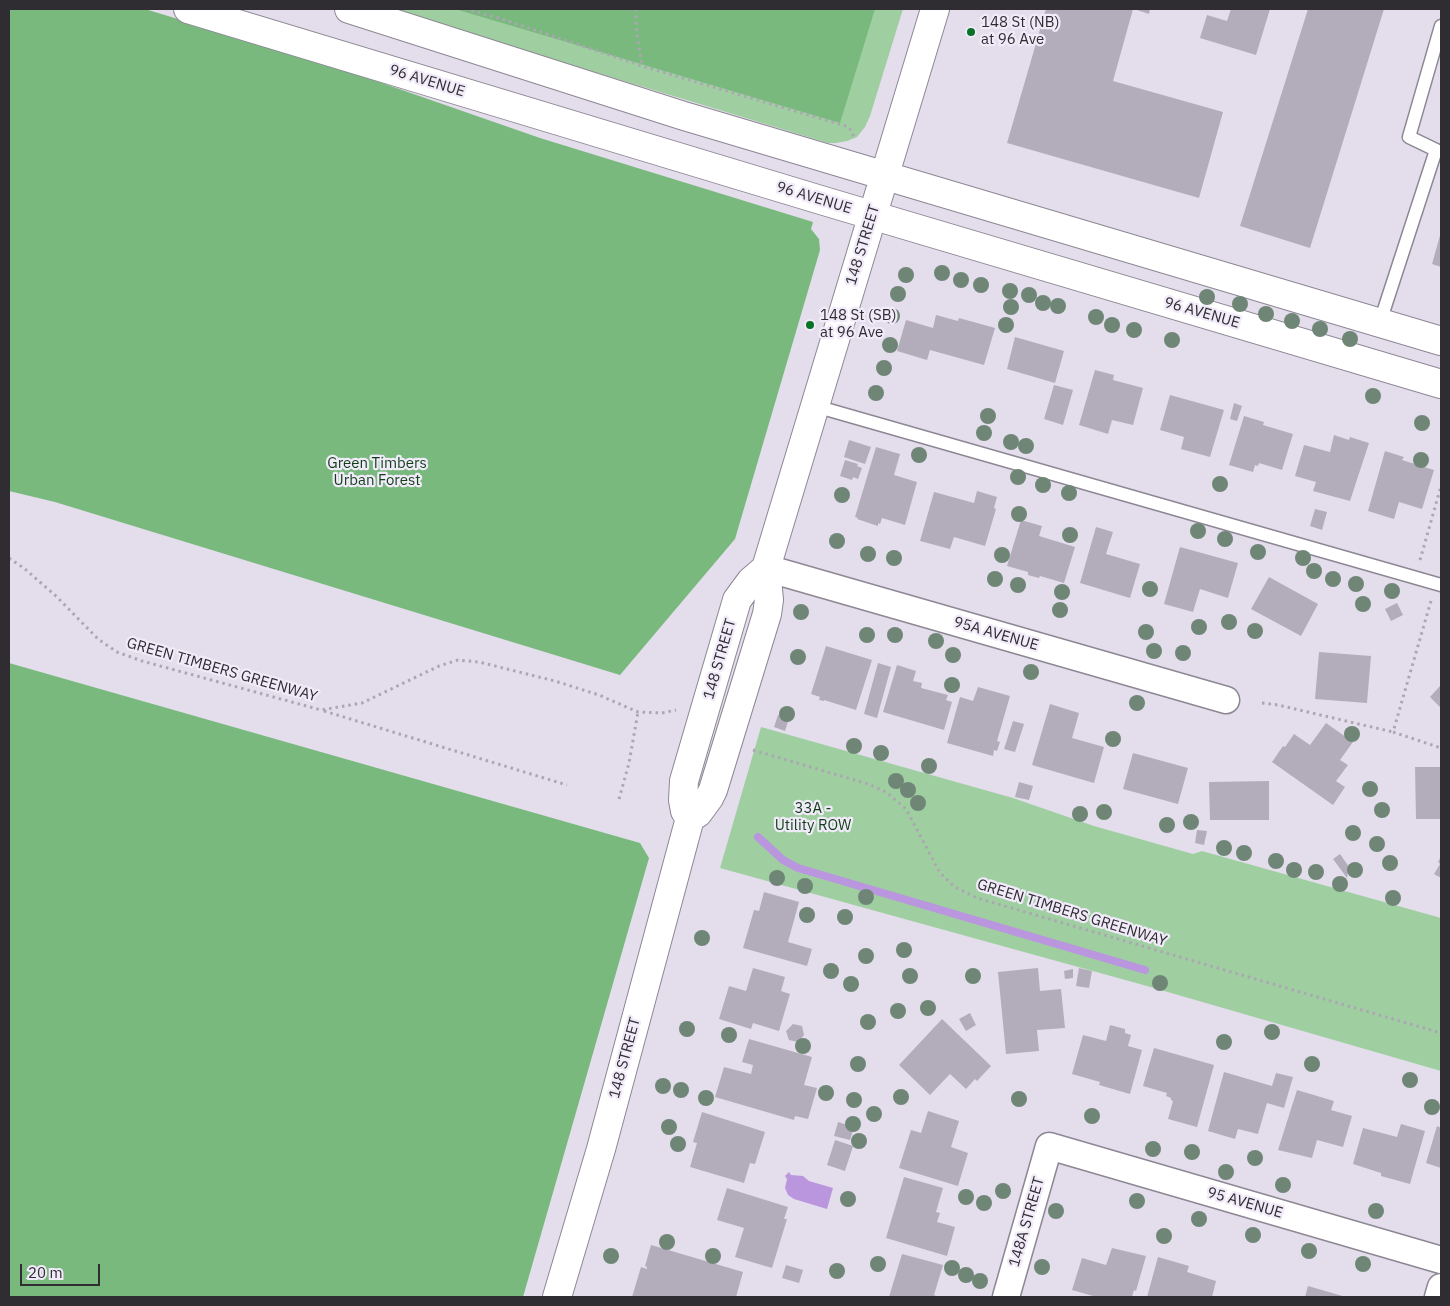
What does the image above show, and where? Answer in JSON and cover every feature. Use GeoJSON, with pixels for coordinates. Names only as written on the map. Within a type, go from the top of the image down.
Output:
{"type":"FeatureCollection","features":[{"type":"Feature","properties":{"kind":"main road","name":"96 AVENUE"},"geometry":{"type":"LineString","coordinates":[[188,9],[1441,384]]}},
{"type":"Feature","properties":{"kind":"main road"},"geometry":{"type":"LineString","coordinates":[[349,9],[684,116],[1441,341]]}},
{"type":"Feature","properties":{"kind":"main road","name":"148 STREET"},"geometry":{"type":"LineString","coordinates":[[557,1297],[601,1149],[690,818],[683,800],[684,781],[737,600],[751,580],[766,568],[935,9]]}},
{"type":"Feature","properties":{"kind":"street","name":"95A AVENUE"},"geometry":{"type":"LineString","coordinates":[[766,568],[1226,700]]}},
{"type":"Feature","properties":{"kind":"street","name":"95 AVENUE"},"geometry":{"type":"LineString","coordinates":[[1049,1146],[1441,1260]]}},
{"type":"Feature","properties":{"kind":"street","name":"148A STREET"},"geometry":{"type":"LineString","coordinates":[[1006,1297],[1049,1146]]}},
{"type":"Feature","properties":{"kind":"street"},"geometry":{"type":"LineString","coordinates":[[1438,1297],[1441,1288]]}},
{"type":"Feature","properties":{"kind":"lane"},"geometry":{"type":"LineString","coordinates":[[1380,322],[1438,151],[1409,137],[1441,26]]}},
{"type":"Feature","properties":{"kind":"lane"},"geometry":{"type":"LineString","coordinates":[[815,406],[1439,585]]}},
{"type":"Feature","properties":{"kind":"path"},"geometry":{"type":"LineString","coordinates":[[465,9],[502,19],[642,66],[849,127],[856,141]]}},
{"type":"Feature","properties":{"kind":"path"},"geometry":{"type":"LineString","coordinates":[[636,9],[636,26],[642,66]]}},
{"type":"Feature","properties":{"kind":"path"},"geometry":{"type":"LineString","coordinates":[[1415,578],[1441,486]]}},
{"type":"Feature","properties":{"kind":"path","name":"GREEN TIMBERS GREENWAY"},"geometry":{"type":"LineString","coordinates":[[9,558],[25,569],[57,597],[98,639],[117,652],[142,661],[321,710],[362,703],[439,666],[458,660],[479,662],[555,681],[599,695],[638,712],[662,713],[678,710]]}},
{"type":"Feature","properties":{"kind":"path"},"geometry":{"type":"LineString","coordinates":[[1393,732],[1439,585]]}},
{"type":"Feature","properties":{"kind":"path"},"geometry":{"type":"LineString","coordinates":[[1262,703],[1278,704],[1393,732],[1441,748]]}},
{"type":"Feature","properties":{"kind":"path"},"geometry":{"type":"LineString","coordinates":[[321,710],[568,785]]}},
{"type":"Feature","properties":{"kind":"path"},"geometry":{"type":"LineString","coordinates":[[619,799],[629,763],[638,712]]}},
{"type":"Feature","properties":{"kind":"path","name":"GREEN TIMBERS GREENWAY"},"geometry":{"type":"LineString","coordinates":[[745,748],[868,784],[886,792],[906,809],[940,873],[956,887],[977,898],[1441,1033]]}},
{"type":"Feature","properties":{"kind":"green space","name":"Green Timbers Urban Forest"},"geometry":{"type":"Polygon","coordinates":[[[9,9],[145,9],[336,67],[540,138],[813,222],[811,229],[819,239],[820,250],[735,539],[620,675],[55,502],[9,491],[9,9]]]}},
{"type":"Feature","properties":{"kind":"green space"},"geometry":{"type":"Polygon","coordinates":[[[387,9],[903,9],[865,127],[857,137],[847,141],[828,143],[387,9]]]}},
{"type":"Feature","properties":{"kind":"green space"},"geometry":{"type":"Polygon","coordinates":[[[455,9],[875,9],[840,123],[455,9]]]}},
{"type":"Feature","properties":{"kind":"green space"},"geometry":{"type":"Polygon","coordinates":[[[9,663],[640,843],[649,858],[523,1297],[9,1297],[9,663]]]}},
{"type":"Feature","properties":{"kind":"green space","name":"33A - Utility ROW"},"geometry":{"type":"Polygon","coordinates":[[[761,727],[1013,798],[1094,826],[1193,854],[1202,851],[1441,918],[1441,1071],[1147,986],[720,868],[761,727]]]}},
{"type":"Feature","properties":{"kind":"shaded area"},"geometry":{"type":"Polygon","coordinates":[[[789,1172],[791,1175],[803,1176],[809,1181],[833,1188],[827,1209],[794,1199],[788,1195],[785,1188],[787,1179],[785,1176],[789,1172]]]}},
{"type":"Feature","properties":{"kind":"building"},"geometry":{"type":"Polygon","coordinates":[[[1046,9],[1133,9],[1113,81],[1223,112],[1199,198],[1007,143],[1046,9]]]}},
{"type":"Feature","properties":{"kind":"building"},"geometry":{"type":"Polygon","coordinates":[[[1134,9],[1150,9],[1149,14],[1134,9]]]}},
{"type":"Feature","properties":{"kind":"building"},"geometry":{"type":"Polygon","coordinates":[[[1231,9],[1270,9],[1256,55],[1200,38],[1207,15],[1227,21],[1231,9]]]}},
{"type":"Feature","properties":{"kind":"building"},"geometry":{"type":"Polygon","coordinates":[[[1308,9],[1384,9],[1310,248],[1240,226],[1308,9]]]}},
{"type":"Feature","properties":{"kind":"building"},"geometry":{"type":"Polygon","coordinates":[[[1441,232],[1441,267],[1432,264],[1441,232]]]}},
{"type":"Feature","properties":{"kind":"building"},"geometry":{"type":"Polygon","coordinates":[[[936,315],[958,321],[959,318],[995,328],[984,365],[930,350],[927,360],[897,351],[906,320],[933,328],[936,315]]]}},
{"type":"Feature","properties":{"kind":"building"},"geometry":{"type":"Polygon","coordinates":[[[1015,337],[1064,351],[1055,383],[1007,369],[1015,337]]]}},
{"type":"Feature","properties":{"kind":"building"},"geometry":{"type":"Polygon","coordinates":[[[1095,370],[1114,375],[1113,380],[1143,388],[1133,425],[1112,420],[1108,434],[1079,425],[1095,370]]]}},
{"type":"Feature","properties":{"kind":"building"},"geometry":{"type":"Polygon","coordinates":[[[1054,385],[1073,390],[1063,425],[1044,419],[1054,385]]]}},
{"type":"Feature","properties":{"kind":"building"},"geometry":{"type":"Polygon","coordinates":[[[1170,395],[1224,410],[1210,457],[1181,449],[1184,437],[1160,430],[1170,395]]]}},
{"type":"Feature","properties":{"kind":"building"},"geometry":{"type":"Polygon","coordinates":[[[1234,403],[1242,406],[1237,421],[1230,419],[1234,403]]]}},
{"type":"Feature","properties":{"kind":"building"},"geometry":{"type":"Polygon","coordinates":[[[1244,416],[1264,422],[1263,425],[1293,434],[1282,470],[1259,463],[1258,466],[1255,465],[1253,472],[1229,465],[1244,416]]]}},
{"type":"Feature","properties":{"kind":"building"},"geometry":{"type":"Polygon","coordinates":[[[1334,435],[1349,440],[1350,437],[1369,443],[1350,501],[1313,491],[1316,482],[1295,476],[1304,445],[1330,452],[1334,435]]]}},
{"type":"Feature","properties":{"kind":"building"},"geometry":{"type":"Polygon","coordinates":[[[849,440],[871,447],[865,464],[844,457],[849,440]]]}},
{"type":"Feature","properties":{"kind":"building"},"geometry":{"type":"Polygon","coordinates":[[[876,447],[900,454],[894,475],[917,482],[905,525],[882,518],[878,526],[855,517],[876,447]]]}},
{"type":"Feature","properties":{"kind":"building"},"geometry":{"type":"Polygon","coordinates":[[[1385,451],[1404,457],[1402,460],[1434,470],[1422,509],[1399,502],[1394,519],[1368,511],[1385,451]]]}},
{"type":"Feature","properties":{"kind":"building"},"geometry":{"type":"Polygon","coordinates":[[[845,460],[858,464],[857,466],[862,468],[858,479],[853,477],[852,480],[840,476],[845,460]]]}},
{"type":"Feature","properties":{"kind":"building"},"geometry":{"type":"Polygon","coordinates":[[[977,491],[997,497],[994,508],[996,509],[985,546],[954,537],[950,549],[920,541],[934,492],[974,503],[977,491]]]}},
{"type":"Feature","properties":{"kind":"building"},"geometry":{"type":"Polygon","coordinates":[[[1315,509],[1327,512],[1322,530],[1310,526],[1315,509]]]}},
{"type":"Feature","properties":{"kind":"building"},"geometry":{"type":"Polygon","coordinates":[[[1021,520],[1042,526],[1039,536],[1075,547],[1064,583],[1040,576],[1039,578],[1028,575],[1028,572],[1007,566],[1021,520]]]}},
{"type":"Feature","properties":{"kind":"building"},"geometry":{"type":"Polygon","coordinates":[[[1096,527],[1113,532],[1106,554],[1140,564],[1130,598],[1080,583],[1096,527]]]}},
{"type":"Feature","properties":{"kind":"building"},"geometry":{"type":"Polygon","coordinates":[[[1180,547],[1238,563],[1228,598],[1200,589],[1193,612],[1164,604],[1180,547]]]}},
{"type":"Feature","properties":{"kind":"building"},"geometry":{"type":"Polygon","coordinates":[[[1269,577],[1318,604],[1301,636],[1251,609],[1269,577]]]}},
{"type":"Feature","properties":{"kind":"building"},"geometry":{"type":"Polygon","coordinates":[[[1397,603],[1403,615],[1391,621],[1385,609],[1397,603]]]}},
{"type":"Feature","properties":{"kind":"building"},"geometry":{"type":"Polygon","coordinates":[[[826,646],[872,660],[856,710],[819,700],[820,697],[811,694],[826,646]]]}},
{"type":"Feature","properties":{"kind":"building"},"geometry":{"type":"Polygon","coordinates":[[[1319,652],[1371,656],[1367,703],[1315,699],[1319,652]]]}},
{"type":"Feature","properties":{"kind":"building"},"geometry":{"type":"Polygon","coordinates":[[[878,663],[891,667],[877,718],[864,714],[878,663]]]}},
{"type":"Feature","properties":{"kind":"building"},"geometry":{"type":"Polygon","coordinates":[[[897,665],[916,671],[913,681],[922,683],[921,688],[948,695],[946,700],[952,702],[944,730],[883,712],[897,665]]]}},
{"type":"Feature","properties":{"kind":"building"},"geometry":{"type":"Polygon","coordinates":[[[1441,685],[1441,708],[1430,697],[1441,685]]]}},
{"type":"Feature","properties":{"kind":"building"},"geometry":{"type":"Polygon","coordinates":[[[978,687],[1010,696],[997,741],[1000,742],[997,751],[994,750],[993,756],[947,743],[960,697],[973,701],[978,687]]]}},
{"type":"Feature","properties":{"kind":"building"},"geometry":{"type":"Polygon","coordinates":[[[1050,704],[1079,713],[1072,738],[1104,747],[1094,783],[1032,765],[1050,704]]]}},
{"type":"Feature","properties":{"kind":"building"},"geometry":{"type":"Polygon","coordinates":[[[778,715],[789,718],[785,731],[774,727],[778,715]]]}},
{"type":"Feature","properties":{"kind":"building"},"geometry":{"type":"Polygon","coordinates":[[[1013,721],[1024,724],[1015,752],[1004,749],[1013,721]]]}},
{"type":"Feature","properties":{"kind":"building"},"geometry":{"type":"Polygon","coordinates":[[[1326,723],[1353,742],[1340,760],[1348,765],[1336,781],[1345,787],[1333,805],[1272,762],[1294,734],[1310,745],[1326,723]]]}},
{"type":"Feature","properties":{"kind":"building"},"geometry":{"type":"Polygon","coordinates":[[[1133,753],[1188,768],[1178,804],[1123,789],[1133,753]]]}},
{"type":"Feature","properties":{"kind":"building"},"geometry":{"type":"Polygon","coordinates":[[[1415,767],[1441,767],[1441,819],[1416,819],[1415,767]]]}},
{"type":"Feature","properties":{"kind":"building"},"geometry":{"type":"Polygon","coordinates":[[[1269,781],[1269,820],[1210,820],[1209,782],[1269,781]]]}},
{"type":"Feature","properties":{"kind":"building"},"geometry":{"type":"Polygon","coordinates":[[[1019,782],[1033,786],[1029,800],[1015,797],[1019,782]]]}},
{"type":"Feature","properties":{"kind":"building"},"geometry":{"type":"Polygon","coordinates":[[[1197,830],[1207,831],[1204,845],[1195,843],[1197,830]]]}},
{"type":"Feature","properties":{"kind":"building"},"geometry":{"type":"Polygon","coordinates":[[[1340,854],[1349,867],[1347,878],[1333,859],[1340,854]]]}},
{"type":"Feature","properties":{"kind":"building"},"geometry":{"type":"Polygon","coordinates":[[[1441,856],[1441,878],[1434,874],[1440,864],[1438,862],[1441,856]]]}},
{"type":"Feature","properties":{"kind":"building"},"geometry":{"type":"Polygon","coordinates":[[[764,892],[799,902],[788,942],[812,949],[807,966],[743,948],[754,910],[759,911],[764,892]]]}},
{"type":"Feature","properties":{"kind":"building"},"geometry":{"type":"Polygon","coordinates":[[[753,968],[785,977],[781,991],[790,994],[779,1031],[753,1023],[751,1029],[719,1019],[729,986],[746,991],[753,968]]]}},
{"type":"Feature","properties":{"kind":"building"},"geometry":{"type":"Polygon","coordinates":[[[1038,968],[1040,991],[1061,989],[1065,1028],[1037,1030],[1039,1051],[1006,1054],[998,972],[1038,968]]]}},
{"type":"Feature","properties":{"kind":"building"},"geometry":{"type":"Polygon","coordinates":[[[1079,968],[1092,971],[1089,988],[1076,986],[1079,968]]]}},
{"type":"Feature","properties":{"kind":"building"},"geometry":{"type":"Polygon","coordinates":[[[1073,969],[1073,978],[1065,979],[1064,971],[1073,969]]]}},
{"type":"Feature","properties":{"kind":"building"},"geometry":{"type":"Polygon","coordinates":[[[970,1013],[976,1025],[966,1031],[959,1019],[970,1013]]]}},
{"type":"Feature","properties":{"kind":"building"},"geometry":{"type":"Polygon","coordinates":[[[942,1019],[991,1066],[977,1081],[975,1079],[966,1089],[950,1074],[930,1095],[899,1065],[942,1019]]]}},
{"type":"Feature","properties":{"kind":"building"},"geometry":{"type":"Polygon","coordinates":[[[793,1024],[802,1026],[804,1035],[798,1042],[789,1040],[786,1031],[793,1024]]]}},
{"type":"Feature","properties":{"kind":"building"},"geometry":{"type":"Polygon","coordinates":[[[1110,1025],[1125,1029],[1125,1033],[1131,1035],[1128,1046],[1142,1050],[1130,1094],[1099,1085],[1100,1082],[1072,1074],[1083,1035],[1106,1041],[1110,1025]]]}},
{"type":"Feature","properties":{"kind":"building"},"geometry":{"type":"Polygon","coordinates":[[[749,1039],[812,1057],[804,1085],[817,1088],[808,1119],[795,1116],[794,1120],[715,1097],[724,1067],[751,1074],[753,1065],[742,1062],[749,1039]]]}},
{"type":"Feature","properties":{"kind":"building"},"geometry":{"type":"Polygon","coordinates":[[[1154,1048],[1214,1065],[1197,1127],[1168,1119],[1173,1101],[1171,1098],[1166,1096],[1167,1093],[1143,1086],[1154,1048]]]}},
{"type":"Feature","properties":{"kind":"building"},"geometry":{"type":"Polygon","coordinates":[[[1224,1072],[1272,1086],[1276,1073],[1293,1077],[1284,1108],[1267,1103],[1258,1134],[1238,1129],[1235,1139],[1208,1131],[1224,1072]]]}},
{"type":"Feature","properties":{"kind":"building"},"geometry":{"type":"Polygon","coordinates":[[[1297,1090],[1334,1101],[1331,1110],[1352,1116],[1343,1147],[1317,1140],[1312,1158],[1278,1150],[1297,1090]]]}},
{"type":"Feature","properties":{"kind":"building"},"geometry":{"type":"Polygon","coordinates":[[[928,1111],[959,1121],[951,1147],[968,1153],[958,1186],[899,1168],[911,1130],[921,1133],[928,1111]]]}},
{"type":"Feature","properties":{"kind":"building"},"geometry":{"type":"Polygon","coordinates":[[[702,1112],[765,1132],[755,1164],[750,1163],[744,1183],[690,1167],[697,1143],[693,1142],[702,1112]]]}},
{"type":"Feature","properties":{"kind":"building"},"geometry":{"type":"Polygon","coordinates":[[[838,1122],[854,1127],[850,1140],[834,1136],[838,1122]]]}},
{"type":"Feature","properties":{"kind":"building"},"geometry":{"type":"Polygon","coordinates":[[[1401,1124],[1425,1131],[1410,1184],[1381,1176],[1381,1173],[1353,1164],[1363,1128],[1397,1137],[1401,1124]]]}},
{"type":"Feature","properties":{"kind":"building"},"geometry":{"type":"Polygon","coordinates":[[[1437,1126],[1441,1128],[1441,1168],[1426,1163],[1437,1126]]]}},
{"type":"Feature","properties":{"kind":"building"},"geometry":{"type":"Polygon","coordinates":[[[835,1140],[853,1146],[845,1171],[827,1165],[835,1140]]]}},
{"type":"Feature","properties":{"kind":"building"},"geometry":{"type":"Polygon","coordinates":[[[904,1177],[943,1188],[936,1212],[940,1213],[937,1222],[955,1227],[947,1256],[886,1238],[904,1177]]]}},
{"type":"Feature","properties":{"kind":"building"},"geometry":{"type":"Polygon","coordinates":[[[727,1188],[788,1207],[784,1219],[787,1219],[772,1268],[735,1257],[744,1228],[717,1220],[727,1188]]]}},
{"type":"Feature","properties":{"kind":"building"},"geometry":{"type":"Polygon","coordinates":[[[651,1245],[743,1272],[736,1297],[632,1297],[641,1267],[647,1269],[645,1266],[651,1245]]]}},
{"type":"Feature","properties":{"kind":"building"},"geometry":{"type":"Polygon","coordinates":[[[1112,1248],[1146,1256],[1136,1291],[1134,1290],[1132,1297],[1092,1297],[1072,1290],[1082,1258],[1106,1265],[1112,1248]]]}},
{"type":"Feature","properties":{"kind":"building"},"geometry":{"type":"Polygon","coordinates":[[[902,1254],[943,1265],[934,1295],[936,1297],[889,1297],[902,1254]]]}},
{"type":"Feature","properties":{"kind":"building"},"geometry":{"type":"Polygon","coordinates":[[[1158,1257],[1189,1266],[1187,1272],[1216,1281],[1212,1297],[1147,1297],[1158,1257]]]}},
{"type":"Feature","properties":{"kind":"building"},"geometry":{"type":"Polygon","coordinates":[[[786,1265],[803,1270],[799,1283],[782,1278],[786,1265]]]}},
{"type":"Feature","properties":{"kind":"building"},"geometry":{"type":"Polygon","coordinates":[[[1308,1286],[1346,1297],[1305,1297],[1308,1286]]]}},
{"type":"Feature","properties":{"kind":"waterway"},"geometry":{"type":"LineString","coordinates":[[758,837],[783,860],[798,868],[1145,970]]}},
{"type":"Feature","properties":{"kind":"place","name":"148 St (NB) at 96 Ave"},"geometry":{"type":"Point","coordinates":[971,32]}},
{"type":"Feature","properties":{"kind":"place","name":"148 St (SB) at 96 Ave"},"geometry":{"type":"Point","coordinates":[810,325]}}]}
